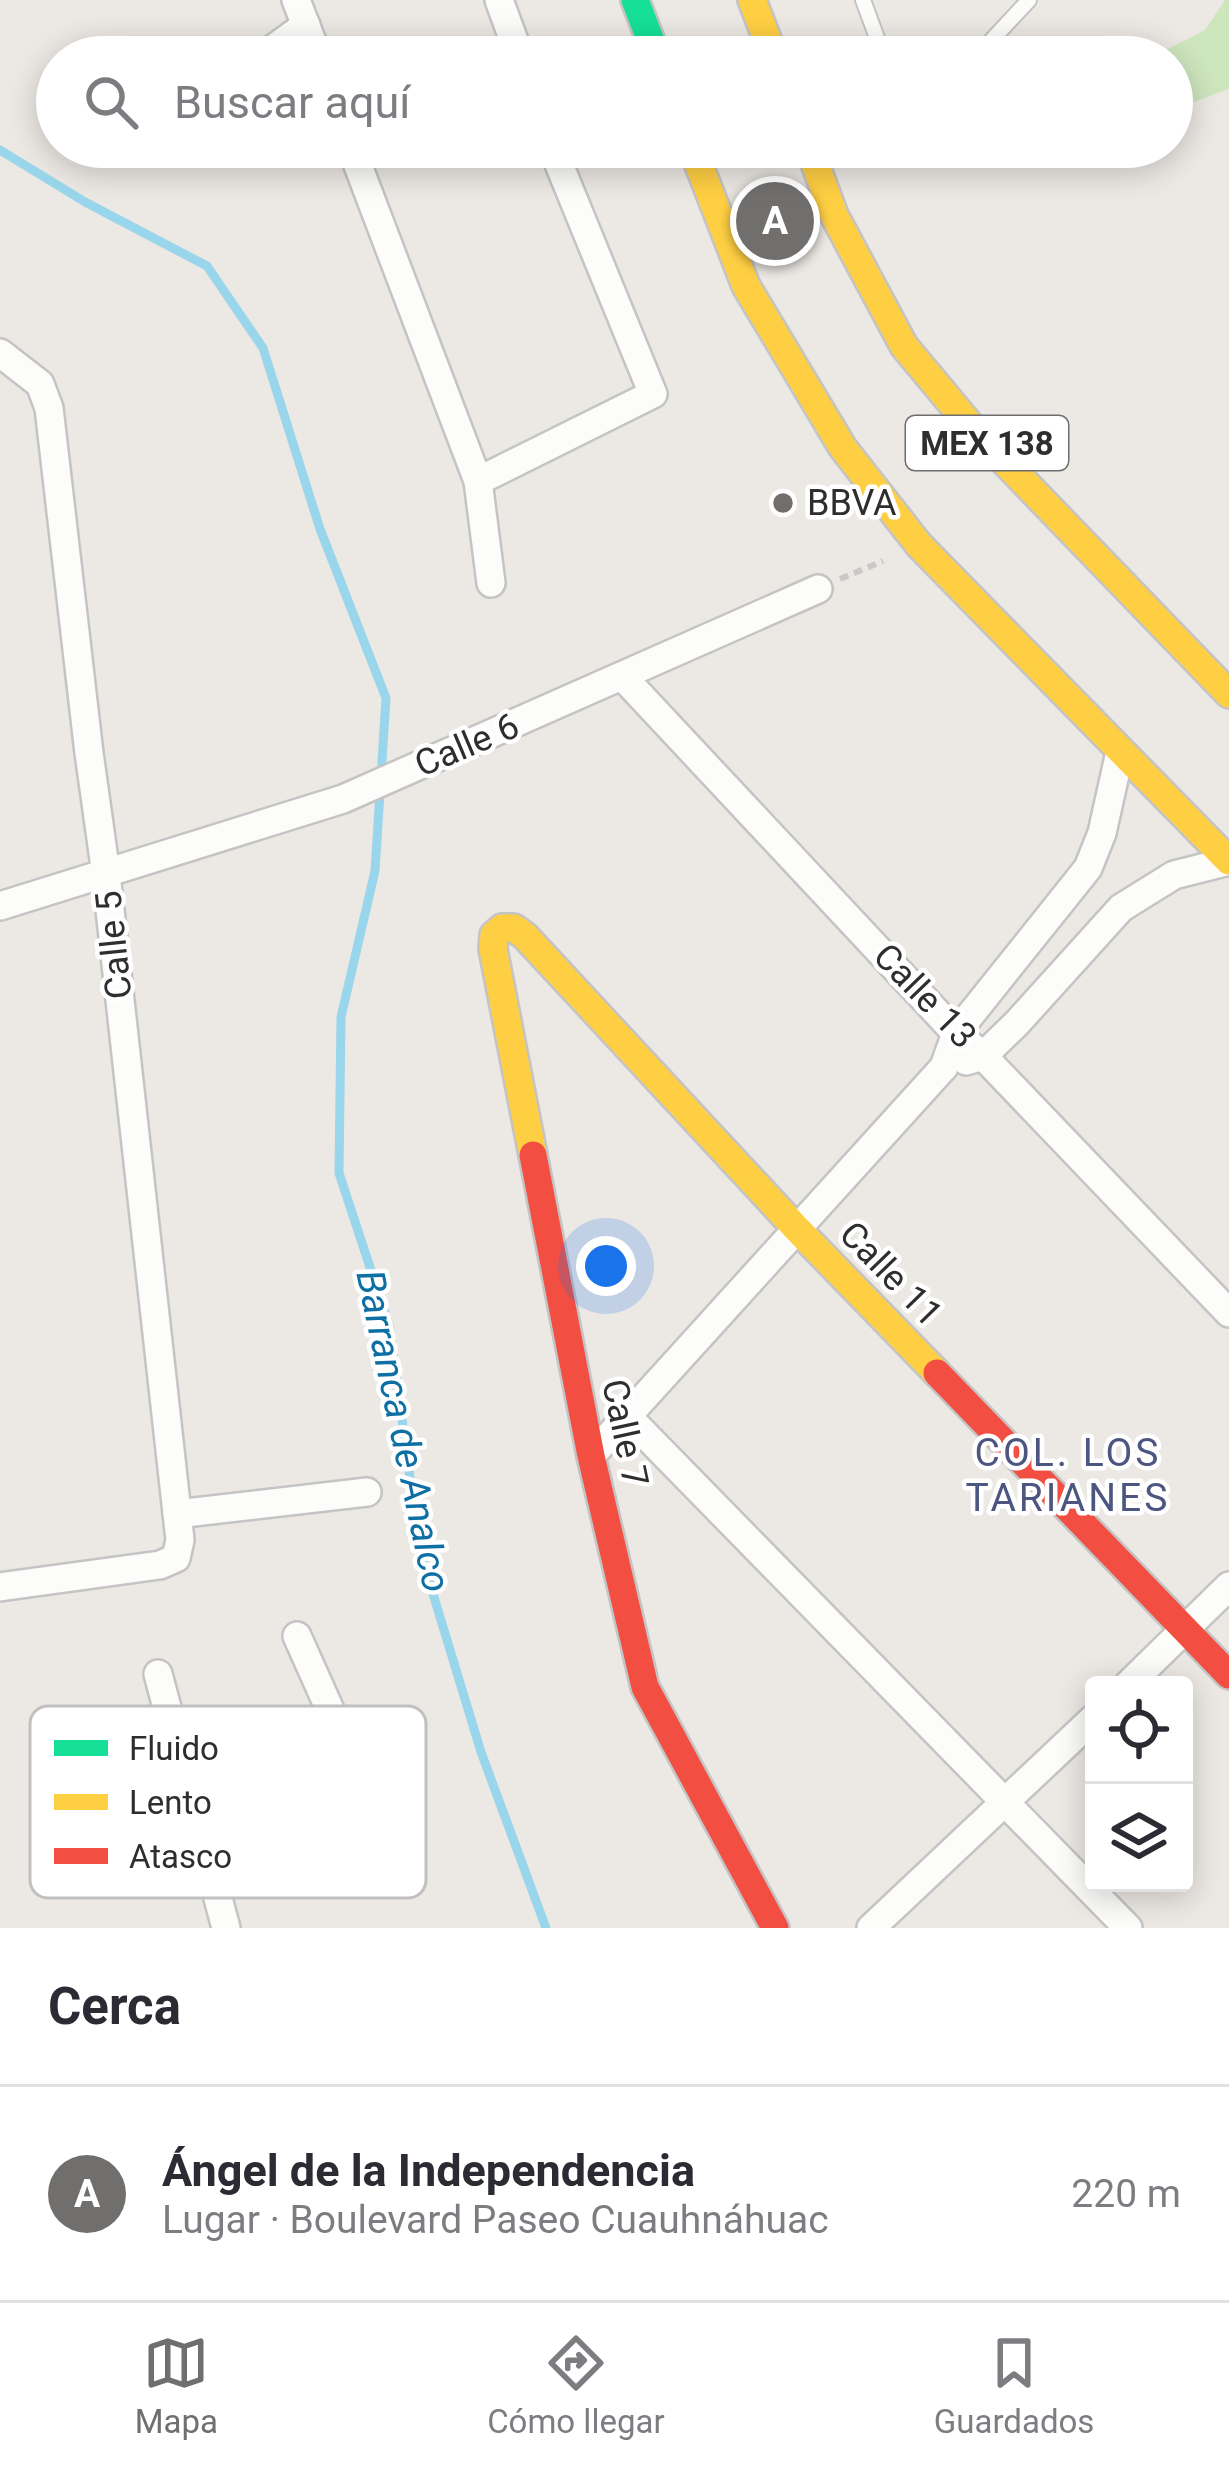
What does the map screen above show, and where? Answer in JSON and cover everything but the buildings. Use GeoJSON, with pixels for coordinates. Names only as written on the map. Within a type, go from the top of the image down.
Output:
{"type":"FeatureCollection","features":[{"type":"Feature","properties":{"kind":"street"},"geometry":{"type":"LineString","coordinates":[[499,0],[512,36]]}},
{"type":"Feature","properties":{"kind":"street"},"geometry":{"type":"LineString","coordinates":[[635,0],[649,36]]}},
{"type":"Feature","properties":{"kind":"street"},"geometry":{"type":"LineString","coordinates":[[760,4],[768,36]]}},
{"type":"Feature","properties":{"kind":"street"},"geometry":{"type":"LineString","coordinates":[[281,36],[301,13]]}},
{"type":"Feature","properties":{"kind":"street"},"geometry":{"type":"LineString","coordinates":[[359,168],[478,481],[491,583]]}},
{"type":"Feature","properties":{"kind":"street"},"geometry":{"type":"LineString","coordinates":[[478,481],[653,394],[561,168]]}},
{"type":"Feature","properties":{"kind":"street","name":"MEX 138"},"geometry":{"type":"LineString","coordinates":[[700,168],[746,286],[843,448],[919,545],[1229,861]]}},
{"type":"Feature","properties":{"kind":"street","name":"MEX 138"},"geometry":{"type":"LineString","coordinates":[[816,168],[835,214],[904,346],[974,430],[1229,694]]}},
{"type":"Feature","properties":{"kind":"street","name":"Calle 5"},"geometry":{"type":"LineString","coordinates":[[0,353],[40,384],[49,408],[180,1540],[176,1558],[160,1565],[0,1587]]}},
{"type":"Feature","properties":{"kind":"street","name":"Calle 6"},"geometry":{"type":"LineString","coordinates":[[0,906],[343,799],[818,589]]}},
{"type":"Feature","properties":{"kind":"street","name":"Calle 13"},"geometry":{"type":"LineString","coordinates":[[623,677],[956,1033],[1229,1313]]}},
{"type":"Feature","properties":{"kind":"street"},"geometry":{"type":"LineString","coordinates":[[591,1456],[944,1067],[956,1033],[1088,868],[1102,833],[1120,752]]}},
{"type":"Feature","properties":{"kind":"street"},"geometry":{"type":"LineString","coordinates":[[944,1067],[983,1056],[1121,908],[1174,875],[1229,861]]}},
{"type":"Feature","properties":{"kind":"street","name":"Calle 11"},"geometry":{"type":"LineString","coordinates":[[502,928],[514,928],[525,937],[796,1228],[1229,1675]]}},
{"type":"Feature","properties":{"kind":"street","name":"Calle 7"},"geometry":{"type":"LineString","coordinates":[[502,928],[494,935],[493,949],[591,1456],[645,1687],[775,1928]]}},
{"type":"Feature","properties":{"kind":"street"},"geometry":{"type":"LineString","coordinates":[[627,1416],[1128,1928]]}},
{"type":"Feature","properties":{"kind":"street"},"geometry":{"type":"LineString","coordinates":[[177,1514],[367,1492]]}},
{"type":"Feature","properties":{"kind":"street"},"geometry":{"type":"LineString","coordinates":[[1137,1676],[1229,1586]]}},
{"type":"Feature","properties":{"kind":"street"},"geometry":{"type":"LineString","coordinates":[[297,1636],[328,1706]]}},
{"type":"Feature","properties":{"kind":"street"},"geometry":{"type":"LineString","coordinates":[[158,1674],[166,1706]]}},
{"type":"Feature","properties":{"kind":"street"},"geometry":{"type":"LineString","coordinates":[[871,1928],[1085,1727]]}},
{"type":"Feature","properties":{"kind":"street"},"geometry":{"type":"LineString","coordinates":[[218,1898],[226,1928]]}},
{"type":"Feature","properties":{"kind":"lane"},"geometry":{"type":"LineString","coordinates":[[863,0],[876,36]]}},
{"type":"Feature","properties":{"kind":"lane"},"geometry":{"type":"LineString","coordinates":[[996,36],[1029,0]]}},
{"type":"Feature","properties":{"kind":"path"},"geometry":{"type":"LineString","coordinates":[[818,589],[919,545]]}},
{"type":"Feature","properties":{"kind":"green space"},"geometry":{"type":"Polygon","coordinates":[[[1229,0],[1229,89],[1193,102],[1193,36],[1205,30],[1229,0]]]}},
{"type":"Feature","properties":{"kind":"waterway","name":"Barranca de Analco"},"geometry":{"type":"LineString","coordinates":[[0,150],[85,202],[207,266],[263,348],[320,529],[386,698],[375,871],[341,1017],[339,1173],[389,1325],[420,1551],[481,1752],[546,1928]]}},
{"type":"Feature","properties":{"kind":"traffic: fast"},"geometry":{"type":"LineString","coordinates":[[635,0],[649,36]]}},
{"type":"Feature","properties":{"kind":"traffic: slow"},"geometry":{"type":"LineString","coordinates":[[752,0],[766,36]]}},
{"type":"Feature","properties":{"kind":"traffic: slow"},"geometry":{"type":"LineString","coordinates":[[700,168],[746,286],[843,448],[919,545],[1229,861]]}},
{"type":"Feature","properties":{"kind":"traffic: slow"},"geometry":{"type":"LineString","coordinates":[[817,168],[834,215],[904,346],[974,430],[1229,694]]}},
{"type":"Feature","properties":{"kind":"traffic: slow"},"geometry":{"type":"LineString","coordinates":[[533,1155],[493,949],[494,935],[502,928],[514,928],[525,936],[937,1373]]}},
{"type":"Feature","properties":{"kind":"traffic: jam"},"geometry":{"type":"LineString","coordinates":[[533,1155],[591,1456],[645,1687],[775,1928]]}},
{"type":"Feature","properties":{"kind":"traffic: jam"},"geometry":{"type":"LineString","coordinates":[[937,1373],[1229,1675]]}},
{"type":"Feature","properties":{"kind":"place","name":"Ángel de la Independencia"},"geometry":{"type":"Point","coordinates":[775,221]}},
{"type":"Feature","properties":{"kind":"place","name":"BBVA"},"geometry":{"type":"Point","coordinates":[783,503]}},
{"type":"Feature","properties":{"kind":"district","name":"COL. LOS TARIANES"},"geometry":{"type":"Point","coordinates":[1068,1476]}}]}
